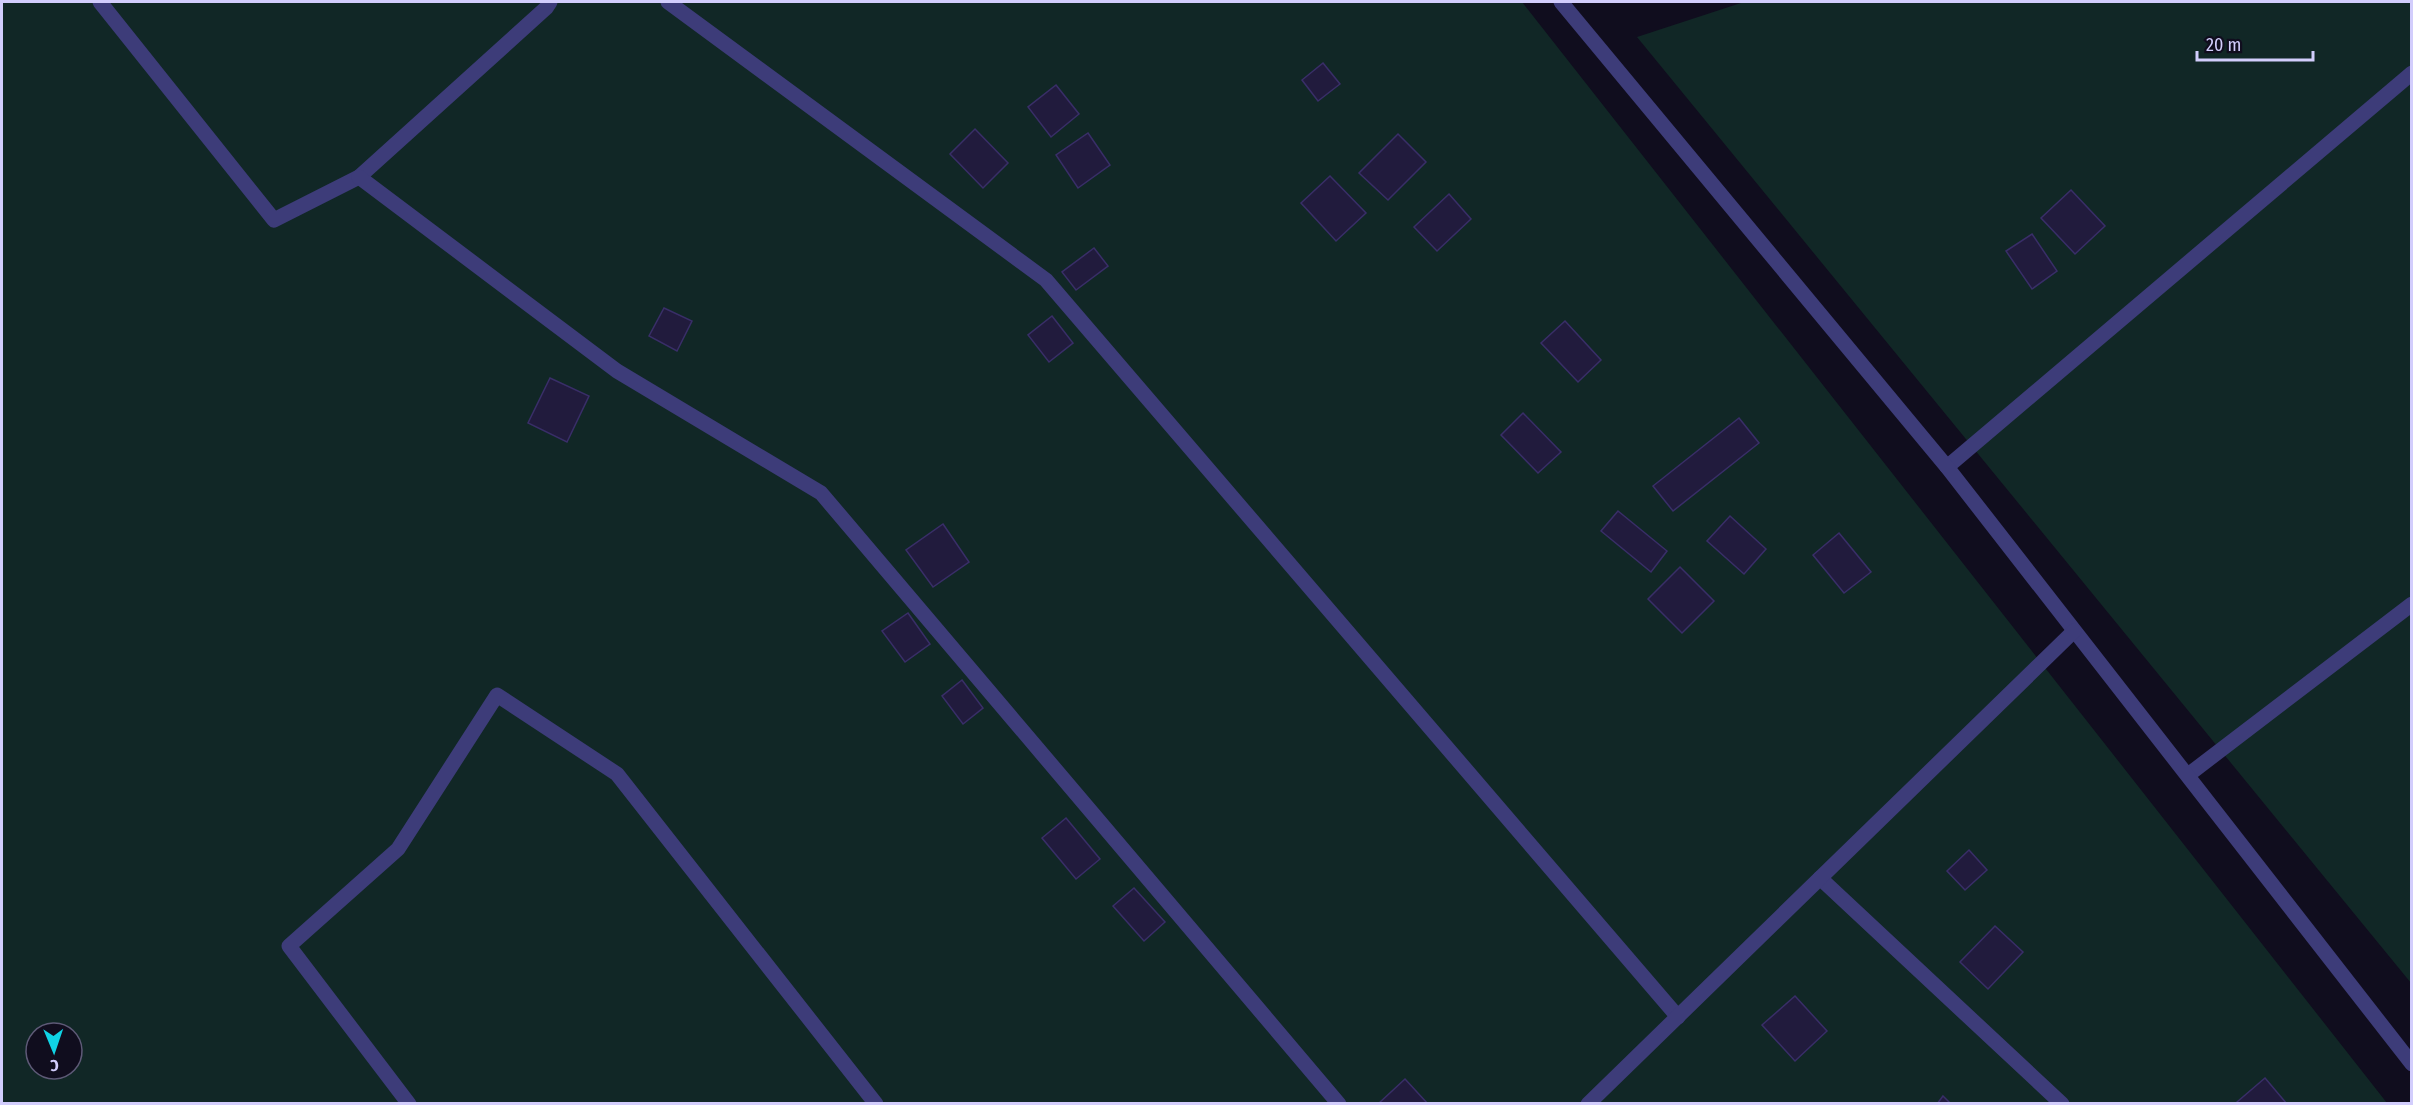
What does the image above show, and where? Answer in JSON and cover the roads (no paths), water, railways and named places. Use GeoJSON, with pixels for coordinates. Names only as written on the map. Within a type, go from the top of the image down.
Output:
{"type":"FeatureCollection","features":[{"type":"Feature","properties":{"kind":"street"},"geometry":{"type":"LineString","coordinates":[[100,2],[274,220],[359,177],[550,2]]}},
{"type":"Feature","properties":{"kind":"street"},"geometry":{"type":"LineString","coordinates":[[668,2],[1046,280],[1678,1017]]}},
{"type":"Feature","properties":{"kind":"street"},"geometry":{"type":"LineString","coordinates":[[1561,2],[1947,467],[2412,1064]]}},
{"type":"Feature","properties":{"kind":"street"},"geometry":{"type":"LineString","coordinates":[[1947,467],[2412,73]]}},
{"type":"Feature","properties":{"kind":"street"},"geometry":{"type":"LineString","coordinates":[[359,177],[617,371],[821,493],[1339,1104]]}},
{"type":"Feature","properties":{"kind":"street"},"geometry":{"type":"LineString","coordinates":[[2188,775],[2412,604]]}},
{"type":"Feature","properties":{"kind":"street"},"geometry":{"type":"LineString","coordinates":[[1588,1104],[2073,631]]}},
{"type":"Feature","properties":{"kind":"street"},"geometry":{"type":"LineString","coordinates":[[409,1104],[289,946],[398,849],[497,695],[617,774],[876,1104]]}},
{"type":"Feature","properties":{"kind":"street"},"geometry":{"type":"LineString","coordinates":[[1820,878],[2062,1104]]}}]}
